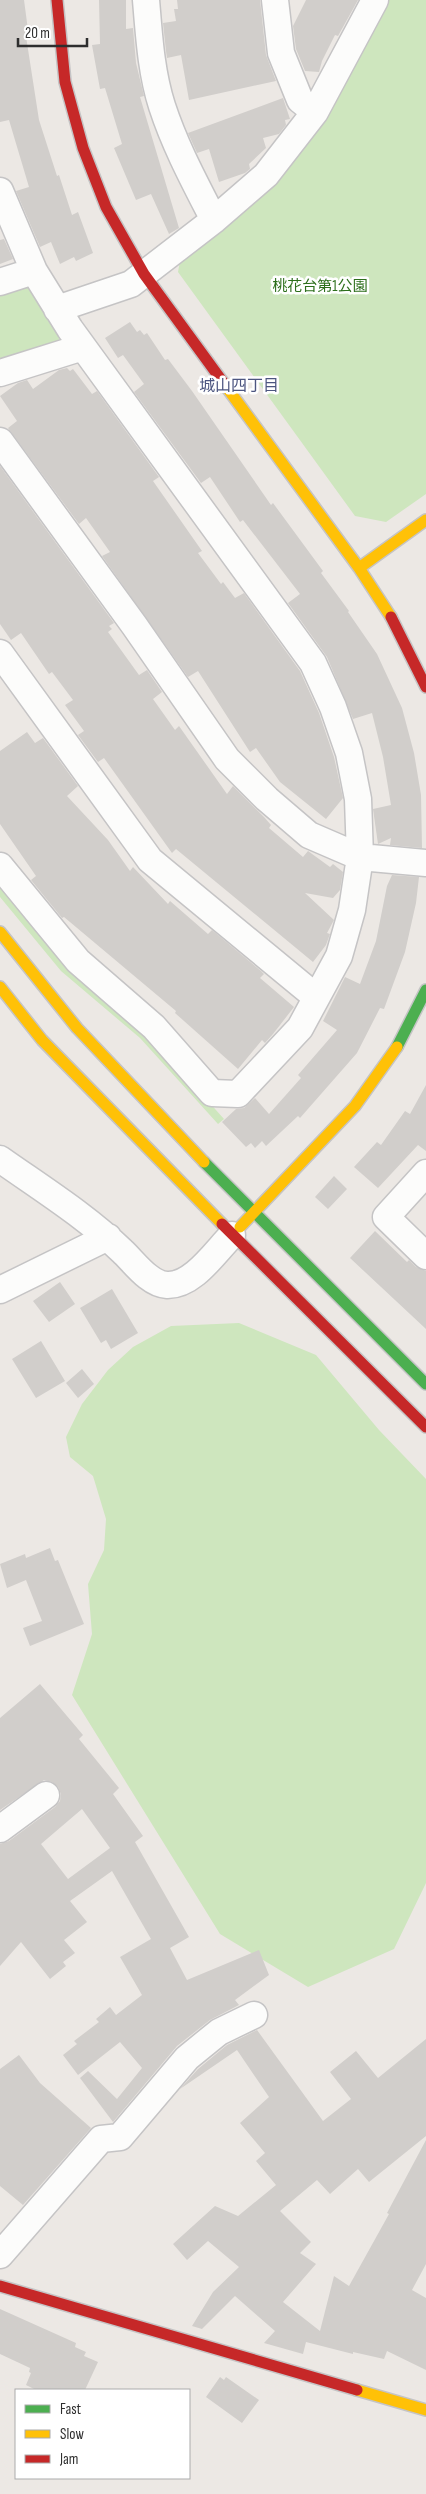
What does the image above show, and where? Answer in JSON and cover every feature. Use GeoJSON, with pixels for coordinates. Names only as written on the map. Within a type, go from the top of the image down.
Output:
{"type":"FeatureCollection","features":[{"type":"Feature","properties":{"kind":"street"},"geometry":{"type":"LineString","coordinates":[[56,0],[65,82],[83,148],[106,208],[144,274],[358,568],[396,624],[426,687]]}},
{"type":"Feature","properties":{"kind":"street"},"geometry":{"type":"LineString","coordinates":[[146,0],[149,42],[162,105],[186,166],[214,220]]}},
{"type":"Feature","properties":{"kind":"street"},"geometry":{"type":"LineString","coordinates":[[275,0],[281,53],[300,100],[315,112]]}},
{"type":"Feature","properties":{"kind":"street"},"geometry":{"type":"LineString","coordinates":[[57,309],[131,284],[214,220],[266,176],[315,112],[375,0]]}},
{"type":"Feature","properties":{"kind":"street"},"geometry":{"type":"LineString","coordinates":[[0,191],[34,271],[57,309],[312,663],[333,707],[349,753],[358,799],[360,857],[352,910],[339,956],[300,1028],[238,1094],[212,1093],[154,1027],[78,961],[0,866]]}},
{"type":"Feature","properties":{"kind":"street"},"geometry":{"type":"LineString","coordinates":[[0,282],[34,271]]}},
{"type":"Feature","properties":{"kind":"street"},"geometry":{"type":"LineString","coordinates":[[0,373],[83,347]]}},
{"type":"Feature","properties":{"kind":"street"},"geometry":{"type":"LineString","coordinates":[[0,441],[134,624],[227,759],[267,799],[310,835],[360,857],[426,863]]}},
{"type":"Feature","properties":{"kind":"street"},"geometry":{"type":"LineString","coordinates":[[358,568],[426,520]]}},
{"type":"Feature","properties":{"kind":"street"},"geometry":{"type":"LineString","coordinates":[[0,653],[150,860],[316,997]]}},
{"type":"Feature","properties":{"kind":"street"},"geometry":{"type":"LineString","coordinates":[[0,932],[77,1028],[254,1214],[426,1384]]}},
{"type":"Feature","properties":{"kind":"street"},"geometry":{"type":"LineString","coordinates":[[0,987],[42,1040],[232,1236],[426,1427]]}},
{"type":"Feature","properties":{"kind":"street"},"geometry":{"type":"LineString","coordinates":[[0,1159],[108,1237],[150,1279],[165,1285],[181,1283],[196,1271],[254,1214],[355,1106],[394,1053],[423,1004]]}},
{"type":"Feature","properties":{"kind":"street"},"geometry":{"type":"LineString","coordinates":[[426,1173],[386,1217],[426,1256]]}},
{"type":"Feature","properties":{"kind":"street"},"geometry":{"type":"LineString","coordinates":[[0,1290],[108,1237]]}},
{"type":"Feature","properties":{"kind":"street"},"geometry":{"type":"LineString","coordinates":[[0,1829],[46,1795]]}},
{"type":"Feature","properties":{"kind":"street"},"geometry":{"type":"LineString","coordinates":[[0,2254],[101,2139],[120,2137],[187,2058],[219,2032],[254,2015]]}},
{"type":"Feature","properties":{"kind":"street"},"geometry":{"type":"LineString","coordinates":[[0,2286],[426,2410]]}},
{"type":"Feature","properties":{"kind":"green space","name":"桃花台第1公園"},"geometry":{"type":"Polygon","coordinates":[[[385,0],[426,0],[426,494],[386,522],[355,516],[178,272],[180,261],[258,198],[385,0]]]}},
{"type":"Feature","properties":{"kind":"green space"},"geometry":{"type":"Polygon","coordinates":[[[28,281],[61,334],[57,344],[0,362],[0,290],[28,281]]]}},
{"type":"Feature","properties":{"kind":"green space"},"geometry":{"type":"Polygon","coordinates":[[[0,879],[148,1034],[224,1119],[218,1124],[140,1038],[61,971],[0,897],[0,879]]]}},
{"type":"Feature","properties":{"kind":"green space"},"geometry":{"type":"Polygon","coordinates":[[[239,1323],[316,1355],[379,1430],[426,1479],[426,1883],[394,1949],[308,1987],[220,1934],[72,1695],[92,1634],[88,1584],[104,1550],[106,1519],[93,1476],[70,1457],[66,1437],[82,1404],[108,1370],[133,1347],[171,1326],[239,1323]]]}},
{"type":"Feature","properties":{"kind":"building"},"geometry":{"type":"Polygon","coordinates":[[[0,0],[24,0],[28,30],[25,30],[39,120],[72,215],[78,212],[93,253],[76,261],[74,257],[60,264],[51,242],[40,247],[16,191],[29,187],[9,120],[0,122],[0,0]]]}},
{"type":"Feature","properties":{"kind":"building"},"geometry":{"type":"Polygon","coordinates":[[[99,0],[126,0],[126,29],[133,28],[136,63],[144,96],[140,97],[179,228],[169,234],[151,194],[136,200],[114,148],[122,144],[105,88],[100,89],[92,45],[100,44],[99,0]]]}},
{"type":"Feature","properties":{"kind":"building"},"geometry":{"type":"Polygon","coordinates":[[[177,0],[260,0],[266,55],[276,81],[189,100],[181,55],[167,58],[166,51],[163,23],[176,21],[174,9],[178,9],[177,0]]]}},
{"type":"Feature","properties":{"kind":"building"},"geometry":{"type":"Polygon","coordinates":[[[306,0],[358,0],[338,36],[335,35],[322,61],[319,72],[305,71],[296,49],[293,26],[306,0]]]}},
{"type":"Feature","properties":{"kind":"building"},"geometry":{"type":"Polygon","coordinates":[[[283,98],[290,119],[285,120],[286,125],[279,134],[263,138],[266,148],[249,164],[250,169],[245,173],[219,182],[209,149],[197,153],[188,133],[283,98]]]}},
{"type":"Feature","properties":{"kind":"building"},"geometry":{"type":"Polygon","coordinates":[[[4,239],[13,259],[0,264],[0,240],[4,239]]]}},
{"type":"Feature","properties":{"kind":"building"},"geometry":{"type":"Polygon","coordinates":[[[130,322],[137,332],[140,330],[144,335],[147,333],[165,360],[168,359],[192,391],[271,505],[273,503],[323,571],[321,573],[377,654],[402,708],[414,753],[421,795],[422,848],[390,845],[391,838],[378,844],[373,809],[391,805],[383,757],[372,713],[353,719],[327,657],[288,603],[300,594],[243,520],[240,522],[210,477],[201,483],[134,392],[144,384],[123,355],[118,358],[105,338],[130,322]]]}},
{"type":"Feature","properties":{"kind":"building"},"geometry":{"type":"Polygon","coordinates":[[[67,368],[70,371],[73,369],[92,394],[97,391],[159,477],[153,481],[202,551],[198,553],[221,584],[223,582],[235,598],[244,593],[300,671],[319,713],[334,757],[343,798],[326,819],[280,782],[256,748],[250,752],[198,671],[188,677],[102,556],[110,552],[86,518],[79,524],[8,428],[17,421],[0,396],[18,383],[27,380],[33,389],[59,370],[67,368]]]}},
{"type":"Feature","properties":{"kind":"building"},"geometry":{"type":"Polygon","coordinates":[[[0,466],[114,623],[109,626],[112,629],[108,632],[139,675],[147,670],[162,692],[153,699],[175,730],[179,726],[227,794],[233,786],[271,825],[269,828],[303,857],[308,851],[330,867],[333,864],[343,872],[340,890],[333,898],[305,893],[334,920],[327,933],[330,934],[326,945],[313,962],[176,849],[172,853],[104,758],[98,762],[78,735],[84,731],[65,705],[73,700],[52,672],[49,674],[21,633],[11,640],[0,624],[0,466]]]}},
{"type":"Feature","properties":{"kind":"building"},"geometry":{"type":"Polygon","coordinates":[[[27,732],[35,743],[43,738],[78,786],[67,796],[108,840],[130,871],[133,867],[168,904],[170,901],[208,934],[212,930],[261,971],[264,974],[260,978],[294,1007],[265,1043],[262,1040],[238,1069],[175,1013],[176,1011],[64,917],[62,918],[31,880],[36,876],[0,824],[0,751],[27,732]]]}},
{"type":"Feature","properties":{"kind":"building"},"geometry":{"type":"Polygon","coordinates":[[[392,875],[419,877],[416,903],[405,952],[384,1009],[380,1008],[357,1053],[300,1118],[298,1116],[266,1146],[262,1141],[255,1148],[251,1143],[246,1147],[222,1122],[236,1109],[244,1108],[255,1098],[269,1114],[301,1078],[298,1075],[337,1030],[323,1021],[345,977],[360,984],[376,941],[387,886],[392,875]]]}},
{"type":"Feature","properties":{"kind":"building"},"geometry":{"type":"Polygon","coordinates":[[[426,1085],[426,1151],[418,1145],[378,1188],[354,1167],[377,1142],[381,1145],[405,1111],[410,1114],[426,1085]]]}},
{"type":"Feature","properties":{"kind":"building"},"geometry":{"type":"Polygon","coordinates":[[[334,1176],[347,1189],[328,1209],[315,1197],[334,1176]]]}},
{"type":"Feature","properties":{"kind":"building"},"geometry":{"type":"Polygon","coordinates":[[[375,1231],[407,1262],[409,1260],[416,1267],[426,1271],[426,1329],[350,1258],[375,1231]]]}},
{"type":"Feature","properties":{"kind":"building"},"geometry":{"type":"Polygon","coordinates":[[[60,1282],[75,1304],[49,1322],[33,1301],[60,1282]]]}},
{"type":"Feature","properties":{"kind":"building"},"geometry":{"type":"Polygon","coordinates":[[[112,1289],[138,1333],[111,1349],[106,1340],[101,1343],[80,1308],[112,1289]]]}},
{"type":"Feature","properties":{"kind":"building"},"geometry":{"type":"Polygon","coordinates":[[[41,1341],[65,1381],[36,1398],[12,1359],[41,1341]]]}},
{"type":"Feature","properties":{"kind":"building"},"geometry":{"type":"Polygon","coordinates":[[[82,1369],[94,1384],[78,1398],[66,1383],[82,1369]]]}},
{"type":"Feature","properties":{"kind":"building"},"geometry":{"type":"Polygon","coordinates":[[[50,1548],[55,1561],[58,1560],[84,1624],[30,1646],[23,1628],[42,1621],[26,1580],[7,1588],[0,1564],[25,1554],[26,1558],[50,1548]]]}},
{"type":"Feature","properties":{"kind":"building"},"geometry":{"type":"Polygon","coordinates":[[[40,1684],[83,1735],[79,1739],[119,1788],[113,1794],[143,1836],[135,1842],[189,1937],[170,1948],[187,1980],[259,1950],[269,1975],[235,2000],[239,2005],[210,2020],[177,2046],[113,2122],[80,2078],[88,2071],[117,2099],[142,2068],[120,2042],[78,2075],[63,2055],[77,2044],[74,2041],[99,2022],[96,2019],[110,2007],[116,2015],[142,1995],[120,1957],[151,1939],[112,1871],[70,1901],[87,1922],[64,1940],[75,1953],[63,1962],[66,1966],[50,1979],[21,1942],[0,1966],[0,1844],[9,1841],[55,1807],[60,1801],[61,1794],[58,1787],[52,1782],[44,1780],[0,1810],[0,1718],[40,1684]],[[82,1809],[41,1844],[68,1879],[110,1848],[82,1809]]]}},
{"type":"Feature","properties":{"kind":"building"},"geometry":{"type":"Polygon","coordinates":[[[257,2030],[323,2121],[351,2099],[330,2072],[356,2051],[378,2078],[426,2039],[426,2136],[369,2182],[358,2169],[330,2194],[317,2180],[280,2211],[311,2242],[300,2253],[316,2264],[283,2302],[320,2331],[334,2276],[349,2286],[389,2214],[387,2213],[426,2140],[426,2264],[412,2290],[426,2298],[426,2370],[387,2351],[384,2359],[353,2352],[353,2354],[306,2342],[303,2354],[264,2343],[275,2331],[235,2296],[202,2329],[192,2326],[213,2292],[239,2267],[208,2241],[187,2260],[173,2244],[215,2206],[238,2216],[276,2185],[256,2161],[265,2153],[240,2123],[269,2097],[237,2050],[180,2089],[198,2069],[227,2045],[257,2030]]]}},
{"type":"Feature","properties":{"kind":"building"},"geometry":{"type":"Polygon","coordinates":[[[19,2055],[40,2083],[91,2128],[23,2205],[0,2186],[0,2069],[19,2055]]]}},
{"type":"Feature","properties":{"kind":"building"},"geometry":{"type":"Polygon","coordinates":[[[0,2309],[76,2343],[75,2347],[86,2352],[84,2356],[98,2362],[85,2389],[34,2389],[26,2385],[31,2373],[29,2372],[30,2368],[0,2354],[0,2309]]]}},
{"type":"Feature","properties":{"kind":"building"},"geometry":{"type":"Polygon","coordinates":[[[220,2377],[224,2380],[226,2377],[259,2400],[242,2423],[206,2397],[220,2377]]]}},
{"type":"Feature","properties":{"kind":"traffic: fast"},"geometry":{"type":"LineString","coordinates":[[397,1047],[426,990]]}},
{"type":"Feature","properties":{"kind":"traffic: fast"},"geometry":{"type":"LineString","coordinates":[[204,1162],[426,1384]]}},
{"type":"Feature","properties":{"kind":"traffic: slow"},"geometry":{"type":"LineString","coordinates":[[225,385],[359,568],[391,617]]}},
{"type":"Feature","properties":{"kind":"traffic: slow"},"geometry":{"type":"LineString","coordinates":[[359,568],[426,520]]}},
{"type":"Feature","properties":{"kind":"traffic: slow"},"geometry":{"type":"LineString","coordinates":[[0,932],[77,1028],[204,1162]]}},
{"type":"Feature","properties":{"kind":"traffic: slow"},"geometry":{"type":"LineString","coordinates":[[0,987],[42,1040],[222,1224]]}},
{"type":"Feature","properties":{"kind":"traffic: slow"},"geometry":{"type":"LineString","coordinates":[[240,1227],[355,1106],[397,1047]]}},
{"type":"Feature","properties":{"kind":"traffic: slow"},"geometry":{"type":"LineString","coordinates":[[357,2390],[426,2410]]}},
{"type":"Feature","properties":{"kind":"traffic: jam"},"geometry":{"type":"LineString","coordinates":[[57,0],[65,82],[83,148],[106,207],[144,274],[225,385]]}},
{"type":"Feature","properties":{"kind":"traffic: jam"},"geometry":{"type":"LineString","coordinates":[[391,617],[426,687]]}},
{"type":"Feature","properties":{"kind":"traffic: jam"},"geometry":{"type":"LineString","coordinates":[[222,1224],[426,1427]]}},
{"type":"Feature","properties":{"kind":"traffic: jam"},"geometry":{"type":"LineString","coordinates":[[0,2286],[357,2390]]}},
{"type":"Feature","properties":{"kind":"district","name":"城山四丁目"},"geometry":{"type":"Point","coordinates":[239,385]}}]}
